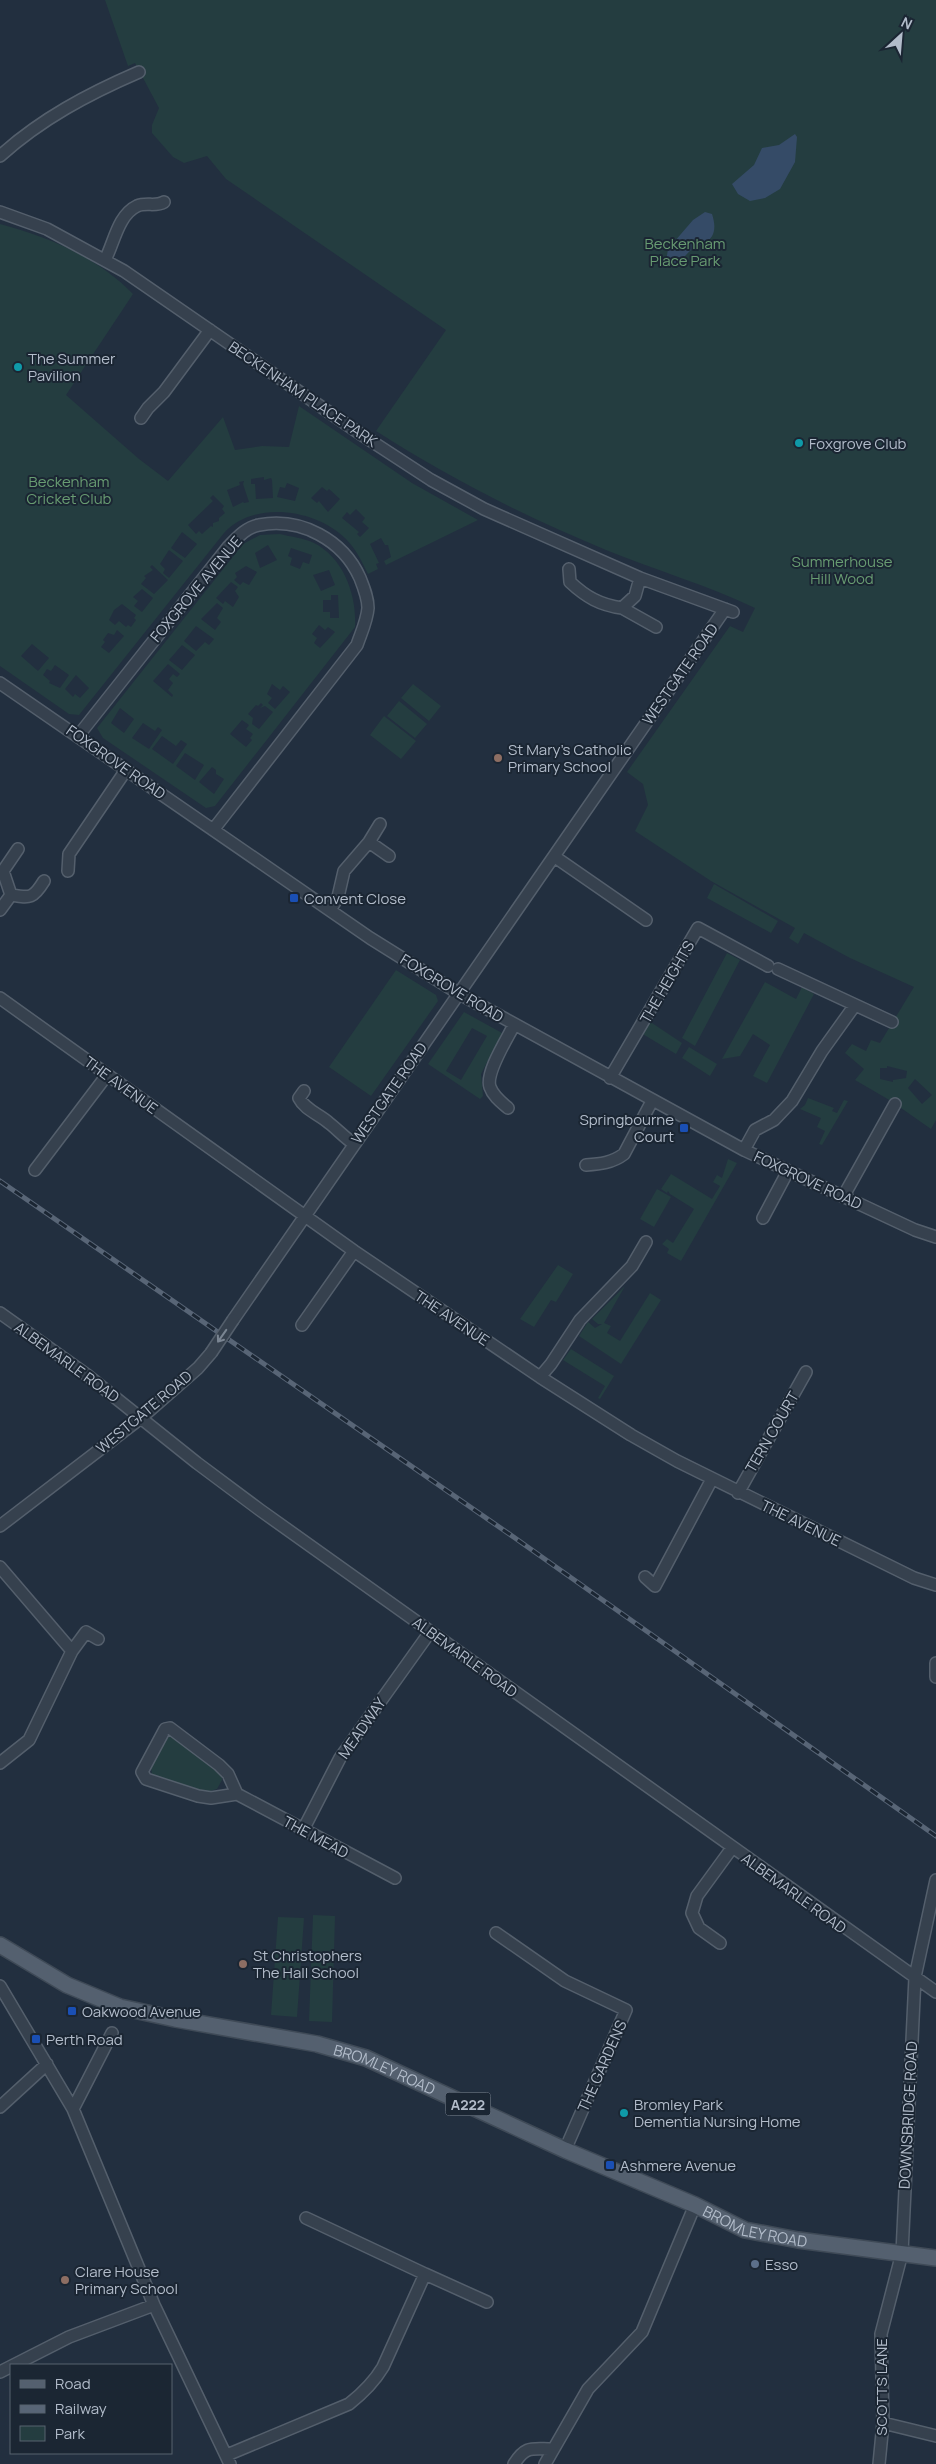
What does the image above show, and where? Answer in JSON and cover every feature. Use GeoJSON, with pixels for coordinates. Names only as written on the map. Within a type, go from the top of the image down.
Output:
{"type":"FeatureCollection","features":[{"type":"Feature","properties":{"kind":"main road","name":"BROMLEY ROAD"},"geometry":{"type":"LineString","coordinates":[[0,1946],[67,1985],[120,2006],[175,2020],[317,2044],[366,2058],[565,2150],[695,2205],[745,2230],[804,2241],[936,2258]]}},
{"type":"Feature","properties":{"kind":"street"},"geometry":{"type":"LineString","coordinates":[[0,156],[37,125],[72,104],[139,72]]}},
{"type":"Feature","properties":{"kind":"street"},"geometry":{"type":"LineString","coordinates":[[105,260],[126,214],[140,205],[164,202]]}},
{"type":"Feature","properties":{"kind":"street","name":"BECKENHAM PLACE PARK"},"geometry":{"type":"LineString","coordinates":[[0,212],[38,225],[105,260],[431,480],[484,509],[640,578],[729,611]]}},
{"type":"Feature","properties":{"kind":"street"},"geometry":{"type":"LineString","coordinates":[[141,418],[164,392],[210,330]]}},
{"type":"Feature","properties":{"kind":"street","name":"FOXGROVE AVENUE"},"geometry":{"type":"LineString","coordinates":[[78,736],[228,547],[242,533],[257,525],[282,523],[309,529],[330,540],[353,564],[365,590],[368,606],[366,621],[357,645],[212,830]]}},
{"type":"Feature","properties":{"kind":"street"},"geometry":{"type":"LineString","coordinates":[[569,569],[570,582],[586,596],[605,606],[622,608],[656,627]]}},
{"type":"Feature","properties":{"kind":"street"},"geometry":{"type":"LineString","coordinates":[[622,608],[635,596],[640,578]]}},
{"type":"Feature","properties":{"kind":"street","name":"WESTGATE ROAD"},"geometry":{"type":"LineString","coordinates":[[0,1526],[140,1418],[198,1368],[211,1353],[458,993],[729,611]]}},
{"type":"Feature","properties":{"kind":"street","name":"FOXGROVE ROAD"},"geometry":{"type":"LineString","coordinates":[[0,683],[370,938],[458,993],[744,1150],[915,1230],[936,1237]]}},
{"type":"Feature","properties":{"kind":"street"},"geometry":{"type":"LineString","coordinates":[[68,872],[69,854],[126,770]]}},
{"type":"Feature","properties":{"kind":"street"},"geometry":{"type":"LineString","coordinates":[[330,910],[338,897],[344,871],[369,842],[380,824]]}},
{"type":"Feature","properties":{"kind":"street"},"geometry":{"type":"LineString","coordinates":[[369,842],[389,856]]}},
{"type":"Feature","properties":{"kind":"street"},"geometry":{"type":"LineString","coordinates":[[0,910],[10,895],[3,871],[18,849]]}},
{"type":"Feature","properties":{"kind":"street"},"geometry":{"type":"LineString","coordinates":[[555,857],[646,920]]}},
{"type":"Feature","properties":{"kind":"street"},"geometry":{"type":"LineString","coordinates":[[10,895],[35,895],[44,882]]}},
{"type":"Feature","properties":{"kind":"street","name":"THE HEIGHTS"},"geometry":{"type":"LineString","coordinates":[[610,1078],[698,928],[773,968],[892,1022]]}},
{"type":"Feature","properties":{"kind":"street","name":"THE AVENUE"},"geometry":{"type":"LineString","coordinates":[[0,998],[354,1251],[540,1377],[631,1435],[738,1493],[914,1578],[936,1584]]}},
{"type":"Feature","properties":{"kind":"street"},"geometry":{"type":"LineString","coordinates":[[744,1150],[755,1130],[774,1120],[792,1101],[822,1051],[855,1005]]}},
{"type":"Feature","properties":{"kind":"street"},"geometry":{"type":"LineString","coordinates":[[508,1108],[494,1095],[489,1085],[489,1074],[514,1025]]}},
{"type":"Feature","properties":{"kind":"street"},"geometry":{"type":"LineString","coordinates":[[34,1170],[106,1075]]}},
{"type":"Feature","properties":{"kind":"street"},"geometry":{"type":"LineString","coordinates":[[304,1090],[299,1098],[302,1104],[354,1144]]}},
{"type":"Feature","properties":{"kind":"street"},"geometry":{"type":"LineString","coordinates":[[586,1165],[604,1164],[616,1160],[624,1154],[652,1101]]}},
{"type":"Feature","properties":{"kind":"street"},"geometry":{"type":"LineString","coordinates":[[843,1197],[895,1104]]}},
{"type":"Feature","properties":{"kind":"street"},"geometry":{"type":"LineString","coordinates":[[763,1218],[788,1171]]}},
{"type":"Feature","properties":{"kind":"street"},"geometry":{"type":"LineString","coordinates":[[540,1377],[551,1364],[580,1320],[632,1266],[646,1242]]}},
{"type":"Feature","properties":{"kind":"street"},"geometry":{"type":"LineString","coordinates":[[302,1325],[354,1251]]}},
{"type":"Feature","properties":{"kind":"street","name":"ALBEMARLE ROAD"},"geometry":{"type":"LineString","coordinates":[[0,1313],[87,1375],[252,1504],[936,1992]]}},
{"type":"Feature","properties":{"kind":"street","name":"TERN COURT"},"geometry":{"type":"LineString","coordinates":[[738,1493],[806,1372]]}},
{"type":"Feature","properties":{"kind":"street"},"geometry":{"type":"LineString","coordinates":[[645,1577],[655,1586],[712,1479]]}},
{"type":"Feature","properties":{"kind":"street"},"geometry":{"type":"LineString","coordinates":[[0,1567],[72,1651]]}},
{"type":"Feature","properties":{"kind":"street"},"geometry":{"type":"LineString","coordinates":[[0,1763],[29,1740],[72,1651],[86,1632],[98,1638]]}},
{"type":"Feature","properties":{"kind":"street","name":"MEADWAY"},"geometry":{"type":"LineString","coordinates":[[303,1830],[340,1758],[430,1632]]}},
{"type":"Feature","properties":{"kind":"street"},"geometry":{"type":"LineString","coordinates":[[936,1663],[936,1677]]}},
{"type":"Feature","properties":{"kind":"street"},"geometry":{"type":"LineString","coordinates":[[170,1728],[219,1765],[228,1774],[237,1794],[211,1798],[198,1796],[146,1779],[142,1772],[165,1729],[170,1728]]}},
{"type":"Feature","properties":{"kind":"street","name":"THE MEAD"},"geometry":{"type":"LineString","coordinates":[[237,1794],[395,1878]]}},
{"type":"Feature","properties":{"kind":"street"},"geometry":{"type":"LineString","coordinates":[[720,1943],[699,1928],[692,1913],[693,1905],[732,1848]]}},
{"type":"Feature","properties":{"kind":"street","name":"DOWNSBRIDGE ROAD"},"geometry":{"type":"LineString","coordinates":[[902,2253],[915,1976],[936,1880]]}},
{"type":"Feature","properties":{"kind":"street","name":"THE GARDENS"},"geometry":{"type":"LineString","coordinates":[[496,1933],[565,1980],[626,2010],[565,2150]]}},
{"type":"Feature","properties":{"kind":"street"},"geometry":{"type":"LineString","coordinates":[[0,1986],[73,2109],[154,2305],[228,2459],[349,2404],[363,2392],[376,2379],[383,2367],[425,2274]]}},
{"type":"Feature","properties":{"kind":"street"},"geometry":{"type":"LineString","coordinates":[[73,2109],[112,2033]]}},
{"type":"Feature","properties":{"kind":"street"},"geometry":{"type":"LineString","coordinates":[[0,2107],[47,2064]]}},
{"type":"Feature","properties":{"kind":"street"},"geometry":{"type":"LineString","coordinates":[[544,2464],[588,2389],[642,2332],[695,2205]]}},
{"type":"Feature","properties":{"kind":"street"},"geometry":{"type":"LineString","coordinates":[[306,2218],[487,2302]]}},
{"type":"Feature","properties":{"kind":"street","name":"SCOTTS LANE"},"geometry":{"type":"LineString","coordinates":[[879,2464],[883,2423],[881,2334],[902,2253]]}},
{"type":"Feature","properties":{"kind":"street"},"geometry":{"type":"LineString","coordinates":[[16,2364],[69,2337],[154,2305]]}},
{"type":"Feature","properties":{"kind":"street"},"geometry":{"type":"LineString","coordinates":[[883,2423],[936,2436]]}},
{"type":"Feature","properties":{"kind":"street"},"geometry":{"type":"LineString","coordinates":[[514,2464],[527,2449],[553,2449]]}},
{"type":"Feature","properties":{"kind":"green space","name":"Beckenham Place Park"},"geometry":{"type":"Polygon","coordinates":[[[105,0],[936,0],[936,1120],[931,1129],[891,1101],[855,1080],[864,1069],[845,1053],[852,1044],[866,1051],[871,1040],[880,1043],[914,987],[850,958],[804,933],[798,944],[789,938],[795,928],[711,881],[635,831],[648,805],[643,784],[627,772],[730,626],[743,632],[755,608],[606,550],[546,524],[460,481],[376,431],[446,330],[226,179],[207,156],[184,163],[173,157],[152,133],[152,125],[159,108],[135,63],[128,66],[105,0]],[[887,1066],[887,1068],[880,1068],[880,1079],[893,1082],[893,1080],[906,1078],[907,1071],[887,1066]],[[915,1079],[908,1088],[922,1104],[932,1095],[915,1079]]]}},
{"type":"Feature","properties":{"kind":"green space","name":"Beckenham Cricket Club"},"geometry":{"type":"Polygon","coordinates":[[[0,224],[36,235],[71,250],[104,269],[133,294],[66,395],[139,459],[168,481],[223,417],[235,450],[262,446],[289,447],[299,406],[412,483],[478,520],[386,565],[384,561],[391,557],[388,545],[385,545],[381,538],[370,544],[379,563],[376,564],[378,569],[368,574],[350,543],[333,529],[318,521],[302,515],[268,512],[252,516],[237,523],[224,533],[79,715],[69,714],[0,666],[0,224]],[[264,477],[251,479],[251,484],[255,484],[256,499],[273,498],[271,478],[264,480],[264,477]],[[244,481],[239,482],[240,485],[227,490],[233,507],[243,502],[249,502],[243,484],[244,481]],[[287,483],[285,488],[280,487],[277,497],[295,501],[299,488],[287,483]],[[322,487],[311,498],[317,503],[319,501],[328,512],[340,499],[329,489],[327,491],[322,487]],[[213,495],[210,498],[213,501],[188,525],[196,534],[199,531],[202,534],[211,526],[213,527],[213,523],[219,521],[219,518],[225,513],[222,509],[224,506],[213,495]],[[356,509],[350,515],[347,512],[342,518],[359,532],[357,534],[360,537],[369,528],[362,522],[365,518],[356,509]],[[182,532],[171,548],[185,558],[197,544],[182,532]],[[169,550],[160,564],[165,569],[163,573],[169,578],[183,561],[169,550]],[[152,565],[150,567],[153,570],[144,576],[146,578],[141,584],[154,594],[168,580],[152,565]],[[142,589],[133,597],[138,601],[134,606],[142,612],[153,598],[142,589]],[[122,604],[114,610],[109,620],[115,625],[119,621],[126,627],[128,625],[131,627],[136,620],[134,618],[136,615],[122,604]],[[117,630],[114,635],[108,633],[103,640],[105,642],[101,647],[109,653],[124,636],[117,630]],[[32,644],[21,656],[38,671],[49,658],[32,644]],[[55,665],[51,671],[47,669],[43,675],[50,681],[49,683],[60,688],[69,675],[55,665]],[[76,675],[65,689],[73,697],[75,694],[80,698],[89,688],[76,675]]]}},
{"type":"Feature","properties":{"kind":"green space"},"geometry":{"type":"Polygon","coordinates":[[[280,534],[306,540],[314,543],[333,558],[341,568],[351,591],[354,603],[355,627],[215,806],[206,808],[103,738],[97,728],[243,544],[260,535],[280,534]],[[268,545],[255,553],[260,568],[277,560],[268,545]],[[291,548],[288,556],[292,558],[290,565],[300,569],[303,562],[309,564],[312,555],[291,548]],[[246,566],[235,573],[237,577],[234,580],[240,585],[243,582],[249,585],[257,572],[246,566]],[[329,570],[313,575],[321,591],[335,585],[329,570]],[[231,582],[216,598],[223,604],[225,601],[233,607],[239,597],[235,591],[238,587],[231,582]],[[331,595],[331,600],[323,600],[323,612],[330,612],[330,618],[339,618],[338,595],[331,595]],[[217,603],[201,619],[215,630],[221,622],[217,618],[223,608],[217,603]],[[319,625],[312,634],[317,638],[314,643],[320,648],[335,632],[328,627],[325,630],[319,625]],[[196,626],[184,641],[196,651],[205,642],[209,645],[214,639],[196,626]],[[182,645],[169,660],[182,670],[195,655],[182,645]],[[168,664],[153,681],[172,697],[173,695],[168,690],[173,683],[169,679],[173,674],[177,677],[180,674],[168,664]],[[272,684],[267,694],[272,698],[268,703],[275,709],[290,692],[283,686],[280,690],[272,684]],[[261,703],[258,706],[256,705],[248,714],[253,718],[252,724],[259,729],[273,712],[265,706],[260,708],[263,705],[261,703]],[[120,708],[111,723],[124,733],[134,719],[120,708]],[[242,720],[230,734],[246,747],[252,740],[250,738],[253,734],[246,729],[249,725],[242,720]],[[143,723],[132,738],[149,749],[162,730],[158,727],[155,731],[143,723]],[[162,736],[152,749],[173,764],[187,744],[181,740],[176,746],[162,736]],[[185,753],[176,766],[195,780],[204,765],[185,753]],[[212,767],[199,782],[214,794],[224,779],[216,774],[216,770],[212,767]]]}},
{"type":"Feature","properties":{"kind":"green space"},"geometry":{"type":"Polygon","coordinates":[[[413,684],[441,706],[429,721],[401,698],[413,684]]]}},
{"type":"Feature","properties":{"kind":"green space"},"geometry":{"type":"Polygon","coordinates":[[[399,701],[427,724],[415,738],[387,716],[399,701]]]}},
{"type":"Feature","properties":{"kind":"green space"},"geometry":{"type":"Polygon","coordinates":[[[384,716],[416,741],[401,759],[370,735],[384,716]]]}},
{"type":"Feature","properties":{"kind":"green space"},"geometry":{"type":"Polygon","coordinates":[[[714,884],[778,921],[771,933],[707,898],[714,884]]]}},
{"type":"Feature","properties":{"kind":"green space"},"geometry":{"type":"Polygon","coordinates":[[[727,953],[740,960],[695,1046],[682,1038],[727,953]]]}},
{"type":"Feature","properties":{"kind":"green space"},"geometry":{"type":"Polygon","coordinates":[[[396,970],[436,995],[438,1001],[371,1096],[329,1067],[396,970]]]}},
{"type":"Feature","properties":{"kind":"green space"},"geometry":{"type":"Polygon","coordinates":[[[765,982],[796,999],[802,987],[814,994],[767,1083],[753,1076],[770,1045],[753,1034],[740,1056],[722,1059],[765,982]]]}},
{"type":"Feature","properties":{"kind":"green space"},"geometry":{"type":"Polygon","coordinates":[[[464,1012],[502,1033],[481,1074],[483,1096],[480,1099],[428,1064],[464,1012]],[[472,1028],[446,1071],[461,1080],[487,1036],[472,1028]]]}},
{"type":"Feature","properties":{"kind":"green space"},"geometry":{"type":"Polygon","coordinates":[[[649,1021],[682,1043],[676,1054],[641,1033],[649,1021]]]}},
{"type":"Feature","properties":{"kind":"green space"},"geometry":{"type":"Polygon","coordinates":[[[689,1047],[717,1064],[710,1076],[682,1058],[689,1047]]]}},
{"type":"Feature","properties":{"kind":"green space"},"geometry":{"type":"Polygon","coordinates":[[[808,1098],[834,1108],[832,1111],[837,1113],[844,1100],[848,1101],[822,1145],[819,1144],[825,1131],[817,1127],[821,1118],[800,1109],[805,1105],[808,1098]]]}},
{"type":"Feature","properties":{"kind":"green space"},"geometry":{"type":"Polygon","coordinates":[[[728,1159],[737,1163],[681,1261],[667,1253],[669,1249],[662,1244],[667,1239],[673,1243],[694,1209],[668,1191],[667,1193],[661,1189],[671,1174],[712,1199],[720,1186],[713,1182],[717,1175],[722,1178],[728,1159]]]}},
{"type":"Feature","properties":{"kind":"green space"},"geometry":{"type":"Polygon","coordinates":[[[657,1189],[671,1197],[654,1227],[640,1219],[657,1189]]]}},
{"type":"Feature","properties":{"kind":"green space"},"geometry":{"type":"Polygon","coordinates":[[[558,1265],[573,1274],[556,1302],[551,1300],[534,1327],[520,1319],[558,1265]]]}},
{"type":"Feature","properties":{"kind":"green space"},"geometry":{"type":"Polygon","coordinates":[[[625,1286],[604,1323],[611,1326],[607,1333],[620,1341],[650,1293],[661,1300],[621,1364],[579,1336],[588,1322],[595,1328],[602,1324],[598,1324],[592,1319],[625,1286]]]}},
{"type":"Feature","properties":{"kind":"green space"},"geometry":{"type":"Polygon","coordinates":[[[571,1349],[614,1376],[600,1399],[598,1398],[605,1386],[563,1360],[571,1349]]]}},
{"type":"Feature","properties":{"kind":"green space"},"geometry":{"type":"Polygon","coordinates":[[[170,1734],[222,1773],[222,1780],[217,1789],[207,1792],[152,1775],[151,1766],[170,1734]]]}},
{"type":"Feature","properties":{"kind":"green space"},"geometry":{"type":"Polygon","coordinates":[[[313,1915],[335,1916],[332,2022],[309,2021],[313,1915]]]}},
{"type":"Feature","properties":{"kind":"green space"},"geometry":{"type":"Polygon","coordinates":[[[278,1917],[304,1918],[297,2017],[271,2015],[278,1917]]]}},
{"type":"Feature","properties":{"kind":"water"},"geometry":{"type":"Polygon","coordinates":[[[795,134],[797,137],[795,162],[780,189],[765,198],[750,201],[738,194],[732,184],[754,165],[762,148],[779,145],[795,134]]]}},
{"type":"Feature","properties":{"kind":"water"},"geometry":{"type":"Polygon","coordinates":[[[705,212],[712,214],[714,223],[713,235],[703,244],[693,248],[681,261],[671,266],[666,262],[668,249],[693,220],[705,212]]]}},
{"type":"Feature","properties":{"kind":"railway"},"geometry":{"type":"LineString","coordinates":[[0,1181],[515,1538],[936,1836]]}},
{"type":"Feature","properties":{"kind":"place","name":"The Summer Pavilion"},"geometry":{"type":"Point","coordinates":[18,367]}},
{"type":"Feature","properties":{"kind":"place","name":"Foxgrove Club"},"geometry":{"type":"Point","coordinates":[799,443]}},
{"type":"Feature","properties":{"kind":"place","name":"St Mary's Catholic Primary School"},"geometry":{"type":"Point","coordinates":[498,758]}},
{"type":"Feature","properties":{"kind":"place","name":"Convent Close"},"geometry":{"type":"Point","coordinates":[294,898]}},
{"type":"Feature","properties":{"kind":"place","name":"Springbourne Court"},"geometry":{"type":"Point","coordinates":[684,1128]}},
{"type":"Feature","properties":{"kind":"place","name":"St Christophers The Hall School"},"geometry":{"type":"Point","coordinates":[243,1964]}},
{"type":"Feature","properties":{"kind":"place","name":"Oakwood Avenue"},"geometry":{"type":"Point","coordinates":[72,2011]}},
{"type":"Feature","properties":{"kind":"place","name":"Perth Road"},"geometry":{"type":"Point","coordinates":[36,2039]}},
{"type":"Feature","properties":{"kind":"place","name":"Bromley Park Dementia Nursing Home"},"geometry":{"type":"Point","coordinates":[624,2113]}},
{"type":"Feature","properties":{"kind":"place","name":"Ashmere Avenue"},"geometry":{"type":"Point","coordinates":[610,2165]}},
{"type":"Feature","properties":{"kind":"place","name":"Esso"},"geometry":{"type":"Point","coordinates":[755,2264]}},
{"type":"Feature","properties":{"kind":"place","name":"Clare House Primary School"},"geometry":{"type":"Point","coordinates":[65,2280]}},
{"type":"Feature","properties":{"kind":"park label","name":"Summerhouse Hill Wood"},"geometry":{"type":"Point","coordinates":[842,570]}}]}
